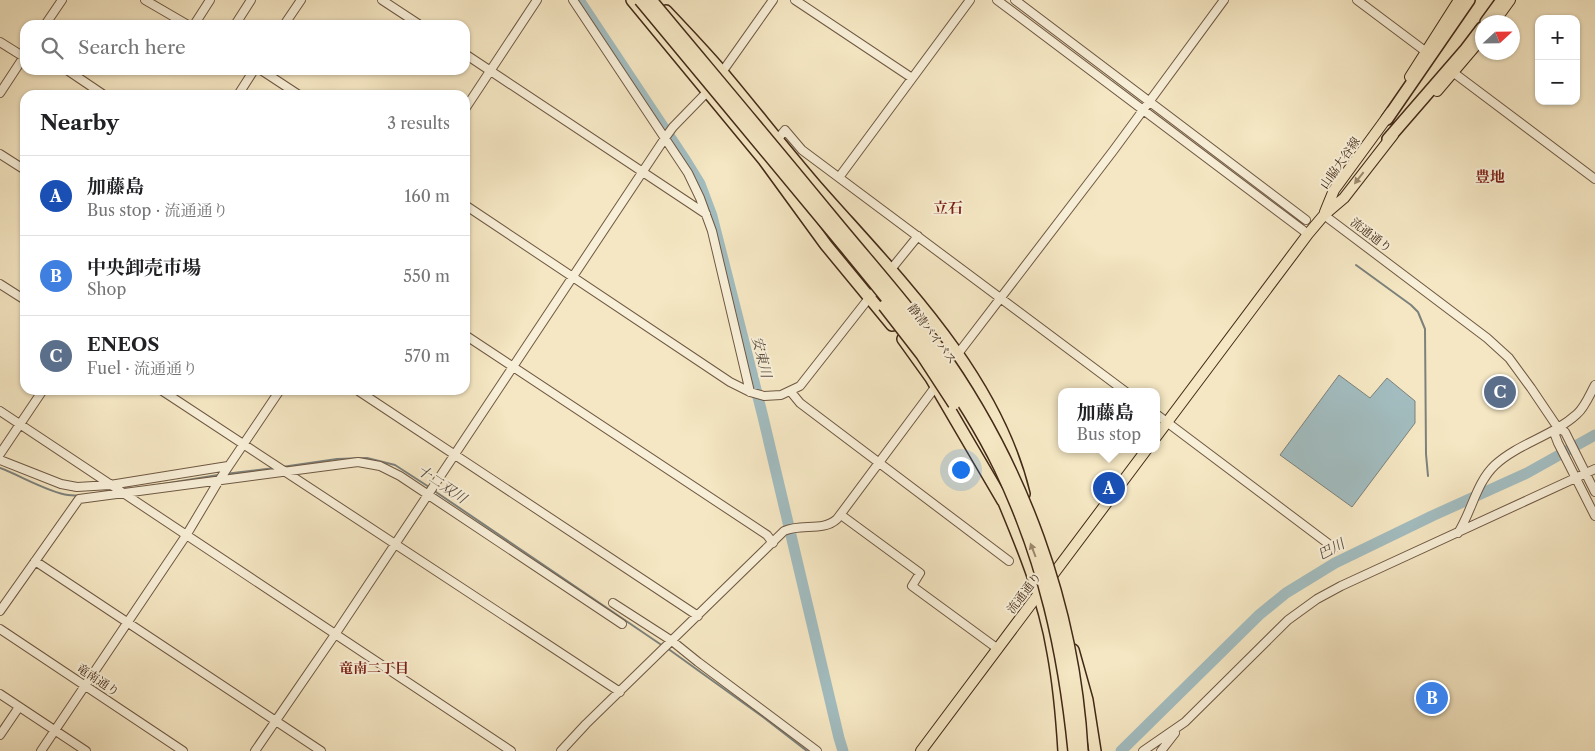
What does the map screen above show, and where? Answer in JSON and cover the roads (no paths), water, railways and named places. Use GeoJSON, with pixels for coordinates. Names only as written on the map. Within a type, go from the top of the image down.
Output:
{"type":"FeatureCollection","features":[{"type":"Feature","properties":{"kind":"highway"},"geometry":{"type":"LineString","coordinates":[[632,0],[764,160],[826,245],[908,346],[936,386],[1003,501]]}},
{"type":"Feature","properties":{"kind":"highway","name":"静清バイパス"},"geometry":{"type":"LineString","coordinates":[[640,0],[898,311],[929,351],[965,405],[996,461],[1015,503],[1046,592],[1055,625],[1066,685],[1067,751]]}},
{"type":"Feature","properties":{"kind":"highway","name":"静清バイパス"},"geometry":{"type":"LineString","coordinates":[[651,0],[799,177],[936,346],[972,399],[1001,452],[1028,511],[1045,555],[1056,591],[1072,664],[1082,751]]}},
{"type":"Feature","properties":{"kind":"highway"},"geometry":{"type":"LineString","coordinates":[[657,0],[676,30]]}},
{"type":"Feature","properties":{"kind":"highway"},"geometry":{"type":"LineString","coordinates":[[657,0],[722,72],[777,140],[925,311],[981,391],[1001,426],[1019,472],[1025,499]]}},
{"type":"Feature","properties":{"kind":"highway"},"geometry":{"type":"LineString","coordinates":[[1387,119],[1470,0]]}},
{"type":"Feature","properties":{"kind":"highway"},"geometry":{"type":"LineString","coordinates":[[1491,15],[1502,0]]}},
{"type":"Feature","properties":{"kind":"highway"},"geometry":{"type":"LineString","coordinates":[[1388,139],[1475,37]]}},
{"type":"Feature","properties":{"kind":"highway"},"geometry":{"type":"LineString","coordinates":[[750,133],[766,159],[922,355],[954,404],[984,460],[1003,501],[1039,594],[1053,651],[1067,751]]}},
{"type":"Feature","properties":{"kind":"highway"},"geometry":{"type":"LineString","coordinates":[[799,177],[833,209],[857,236],[941,342],[1004,448],[1053,575],[1086,700],[1093,750]]}},
{"type":"Feature","properties":{"kind":"main road","name":"山脇大谷線"},"geometry":{"type":"LineString","coordinates":[[1324,215],[1334,190],[1387,119],[1425,51],[1459,0]]}},
{"type":"Feature","properties":{"kind":"main road"},"geometry":{"type":"LineString","coordinates":[[1499,15],[1510,0]]}},
{"type":"Feature","properties":{"kind":"main road","name":"山脇大谷線"},"geometry":{"type":"LineString","coordinates":[[1324,215],[1344,198],[1388,139],[1454,73],[1475,47]]}},
{"type":"Feature","properties":{"kind":"main road"},"geometry":{"type":"LineString","coordinates":[[1160,432],[1324,215]]}},
{"type":"Feature","properties":{"kind":"main road","name":"流通通り"},"geometry":{"type":"LineString","coordinates":[[921,751],[1144,453]]}},
{"type":"Feature","properties":{"kind":"street"},"geometry":{"type":"LineString","coordinates":[[48,20],[62,0]]}},
{"type":"Feature","properties":{"kind":"street"},"geometry":{"type":"LineString","coordinates":[[197,20],[210,0]]}},
{"type":"Feature","properties":{"kind":"street"},"geometry":{"type":"LineString","coordinates":[[238,20],[252,0]]}},
{"type":"Feature","properties":{"kind":"street"},"geometry":{"type":"LineString","coordinates":[[287,20],[301,0]]}},
{"type":"Feature","properties":{"kind":"street"},"geometry":{"type":"LineString","coordinates":[[382,0],[412,20]]}},
{"type":"Feature","properties":{"kind":"street"},"geometry":{"type":"LineString","coordinates":[[470,101],[537,0]]}},
{"type":"Feature","properties":{"kind":"street"},"geometry":{"type":"LineString","coordinates":[[573,0],[688,173],[700,198],[712,231],[750,392]]}},
{"type":"Feature","properties":{"kind":"street"},"geometry":{"type":"LineString","coordinates":[[255,751],[336,633],[665,138],[673,127],[708,93],[774,0]]}},
{"type":"Feature","properties":{"kind":"street"},"geometry":{"type":"LineString","coordinates":[[795,0],[912,78]]}},
{"type":"Feature","properties":{"kind":"street"},"geometry":{"type":"LineString","coordinates":[[840,176],[970,0]]}},
{"type":"Feature","properties":{"kind":"street"},"geometry":{"type":"LineString","coordinates":[[997,0],[1308,234]]}},
{"type":"Feature","properties":{"kind":"street"},"geometry":{"type":"LineString","coordinates":[[1015,0],[1306,220]]}},
{"type":"Feature","properties":{"kind":"street"},"geometry":{"type":"LineString","coordinates":[[957,355],[1144,109],[1224,0]]}},
{"type":"Feature","properties":{"kind":"street"},"geometry":{"type":"LineString","coordinates":[[1357,0],[1425,51]]}},
{"type":"Feature","properties":{"kind":"street"},"geometry":{"type":"LineString","coordinates":[[147,1],[179,20]]}},
{"type":"Feature","properties":{"kind":"street"},"geometry":{"type":"LineString","coordinates":[[0,42],[20,54]]}},
{"type":"Feature","properties":{"kind":"street"},"geometry":{"type":"LineString","coordinates":[[470,57],[706,214]]}},
{"type":"Feature","properties":{"kind":"street"},"geometry":{"type":"LineString","coordinates":[[0,92],[20,62]]}},
{"type":"Feature","properties":{"kind":"street"},"geometry":{"type":"LineString","coordinates":[[1454,73],[1595,179]]}},
{"type":"Feature","properties":{"kind":"street"},"geometry":{"type":"LineString","coordinates":[[74,75],[97,90]]}},
{"type":"Feature","properties":{"kind":"street"},"geometry":{"type":"LineString","coordinates":[[241,90],[251,75]]}},
{"type":"Feature","properties":{"kind":"street"},"geometry":{"type":"LineString","coordinates":[[269,75],[291,90]]}},
{"type":"Feature","properties":{"kind":"street"},"geometry":{"type":"LineString","coordinates":[[777,140],[785,130],[802,150],[840,176],[1121,388]]}},
{"type":"Feature","properties":{"kind":"street"},"geometry":{"type":"LineString","coordinates":[[0,154],[20,167]]}},
{"type":"Feature","properties":{"kind":"street"},"geometry":{"type":"LineString","coordinates":[[470,208],[730,382],[750,392],[764,396],[781,395],[791,392],[800,386],[918,236]]}},
{"type":"Feature","properties":{"kind":"street","name":"流通通り"},"geometry":{"type":"LineString","coordinates":[[1324,215],[1487,338],[1509,358],[1558,428],[1565,432],[1586,473]]}},
{"type":"Feature","properties":{"kind":"street"},"geometry":{"type":"LineString","coordinates":[[0,284],[20,297]]}},
{"type":"Feature","properties":{"kind":"street"},"geometry":{"type":"LineString","coordinates":[[470,338],[767,535],[772,543]]}},
{"type":"Feature","properties":{"kind":"street"},"geometry":{"type":"LineString","coordinates":[[1458,532],[1466,521],[1478,489],[1491,470],[1508,456],[1558,428],[1578,413],[1595,385]]}},
{"type":"Feature","properties":{"kind":"street"},"geometry":{"type":"LineString","coordinates":[[561,751],[784,531],[798,527],[827,526],[834,523],[936,386]]}},
{"type":"Feature","properties":{"kind":"street"},"geometry":{"type":"LineString","coordinates":[[791,392],[800,403],[1009,561]]}},
{"type":"Feature","properties":{"kind":"street"},"geometry":{"type":"LineString","coordinates":[[0,454],[40,395]]}},
{"type":"Feature","properties":{"kind":"street"},"geometry":{"type":"LineString","coordinates":[[170,395],[620,692]]}},
{"type":"Feature","properties":{"kind":"street"},"geometry":{"type":"LineString","coordinates":[[41,751],[187,534],[228,466],[277,395]]}},
{"type":"Feature","properties":{"kind":"street"},"geometry":{"type":"LineString","coordinates":[[365,395],[698,616]]}},
{"type":"Feature","properties":{"kind":"street"},"geometry":{"type":"LineString","coordinates":[[0,411],[512,751]]}},
{"type":"Feature","properties":{"kind":"street"},"geometry":{"type":"LineString","coordinates":[[1160,417],[1334,548]]}},
{"type":"Feature","properties":{"kind":"street"},"geometry":{"type":"LineString","coordinates":[[1558,428],[1555,435],[1558,443],[1595,516]]}},
{"type":"Feature","properties":{"kind":"street"},"geometry":{"type":"LineString","coordinates":[[0,460],[61,484],[77,486],[110,484],[228,466]]}},
{"type":"Feature","properties":{"kind":"street"},"geometry":{"type":"LineString","coordinates":[[0,611],[79,499],[218,482],[351,462],[363,462],[394,472],[622,624]]}},
{"type":"Feature","properties":{"kind":"street"},"geometry":{"type":"LineString","coordinates":[[1161,751],[1163,746],[1184,722],[1288,620],[1300,611],[1341,586],[1595,469]]}},
{"type":"Feature","properties":{"kind":"street"},"geometry":{"type":"LineString","coordinates":[[1586,473],[1595,492]]}},
{"type":"Feature","properties":{"kind":"street"},"geometry":{"type":"LineString","coordinates":[[840,515],[920,573],[912,586],[998,649]]}},
{"type":"Feature","properties":{"kind":"street"},"geometry":{"type":"LineString","coordinates":[[35,561],[321,751]]}},
{"type":"Feature","properties":{"kind":"street"},"geometry":{"type":"LineString","coordinates":[[613,603],[630,613],[669,645],[698,662],[817,751]]}},
{"type":"Feature","properties":{"kind":"street"},"geometry":{"type":"LineString","coordinates":[[611,618],[630,613]]}},
{"type":"Feature","properties":{"kind":"street","name":"竜南通り"},"geometry":{"type":"LineString","coordinates":[[0,629],[183,751]]}},
{"type":"Feature","properties":{"kind":"street"},"geometry":{"type":"LineString","coordinates":[[0,694],[86,751]]}},
{"type":"Feature","properties":{"kind":"street"},"geometry":{"type":"LineString","coordinates":[[0,735],[19,707]]}},
{"type":"Feature","properties":{"kind":"street"},"geometry":{"type":"LineString","coordinates":[[1143,751],[1184,722]]}},
{"type":"Feature","properties":{"kind":"water"},"geometry":{"type":"Polygon","coordinates":[[[1339,375],[1370,398],[1387,378],[1415,401],[1415,423],[1352,507],[1280,455],[1339,375]]]}},
{"type":"Feature","properties":{"kind":"waterway","name":"安東川"},"geometry":{"type":"LineString","coordinates":[[579,0],[684,158],[700,184],[712,216],[763,417],[843,751]]}},
{"type":"Feature","properties":{"kind":"waterway"},"geometry":{"type":"LineString","coordinates":[[1111,81],[1143,105]]}},
{"type":"Feature","properties":{"kind":"waterway"},"geometry":{"type":"LineString","coordinates":[[1147,108],[1298,222]]}},
{"type":"Feature","properties":{"kind":"waterway"},"geometry":{"type":"LineString","coordinates":[[1356,265],[1411,305],[1418,312],[1425,329],[1426,454],[1428,476]]}},
{"type":"Feature","properties":{"kind":"waterway","name":"巴川"},"geometry":{"type":"LineString","coordinates":[[1121,751],[1259,615],[1286,593],[1335,563],[1527,473],[1595,435]]}},
{"type":"Feature","properties":{"kind":"waterway","name":"十二双川"},"geometry":{"type":"LineString","coordinates":[[282,467],[337,459],[367,458],[395,465],[429,487]]}},
{"type":"Feature","properties":{"kind":"waterway","name":"十二双川"},"geometry":{"type":"LineString","coordinates":[[0,468],[61,494],[78,496],[107,492]]}},
{"type":"Feature","properties":{"kind":"waterway","name":"十二双川"},"geometry":{"type":"LineString","coordinates":[[225,474],[275,468]]}},
{"type":"Feature","properties":{"kind":"waterway","name":"十二双川"},"geometry":{"type":"LineString","coordinates":[[151,486],[218,475]]}},
{"type":"Feature","properties":{"kind":"waterway","name":"十二双川"},"geometry":{"type":"LineString","coordinates":[[433,490],[663,646]]}},
{"type":"Feature","properties":{"kind":"waterway","name":"十二双川"},"geometry":{"type":"LineString","coordinates":[[667,648],[807,751]]}},
{"type":"Feature","properties":{"kind":"place","name":"ENEOS"},"geometry":{"type":"Point","coordinates":[1500,392]}},
{"type":"Feature","properties":{"kind":"place","name":"加藤島"},"geometry":{"type":"Point","coordinates":[1109,488]}},
{"type":"Feature","properties":{"kind":"place","name":"中央卸売市場"},"geometry":{"type":"Point","coordinates":[1432,698]}},
{"type":"Feature","properties":{"kind":"district","name":"豊地"},"geometry":{"type":"Point","coordinates":[1490,177]}},
{"type":"Feature","properties":{"kind":"district","name":"立石"},"geometry":{"type":"Point","coordinates":[948,208]}},
{"type":"Feature","properties":{"kind":"district","name":"竜南二丁目"},"geometry":{"type":"Point","coordinates":[374,668]}}]}
